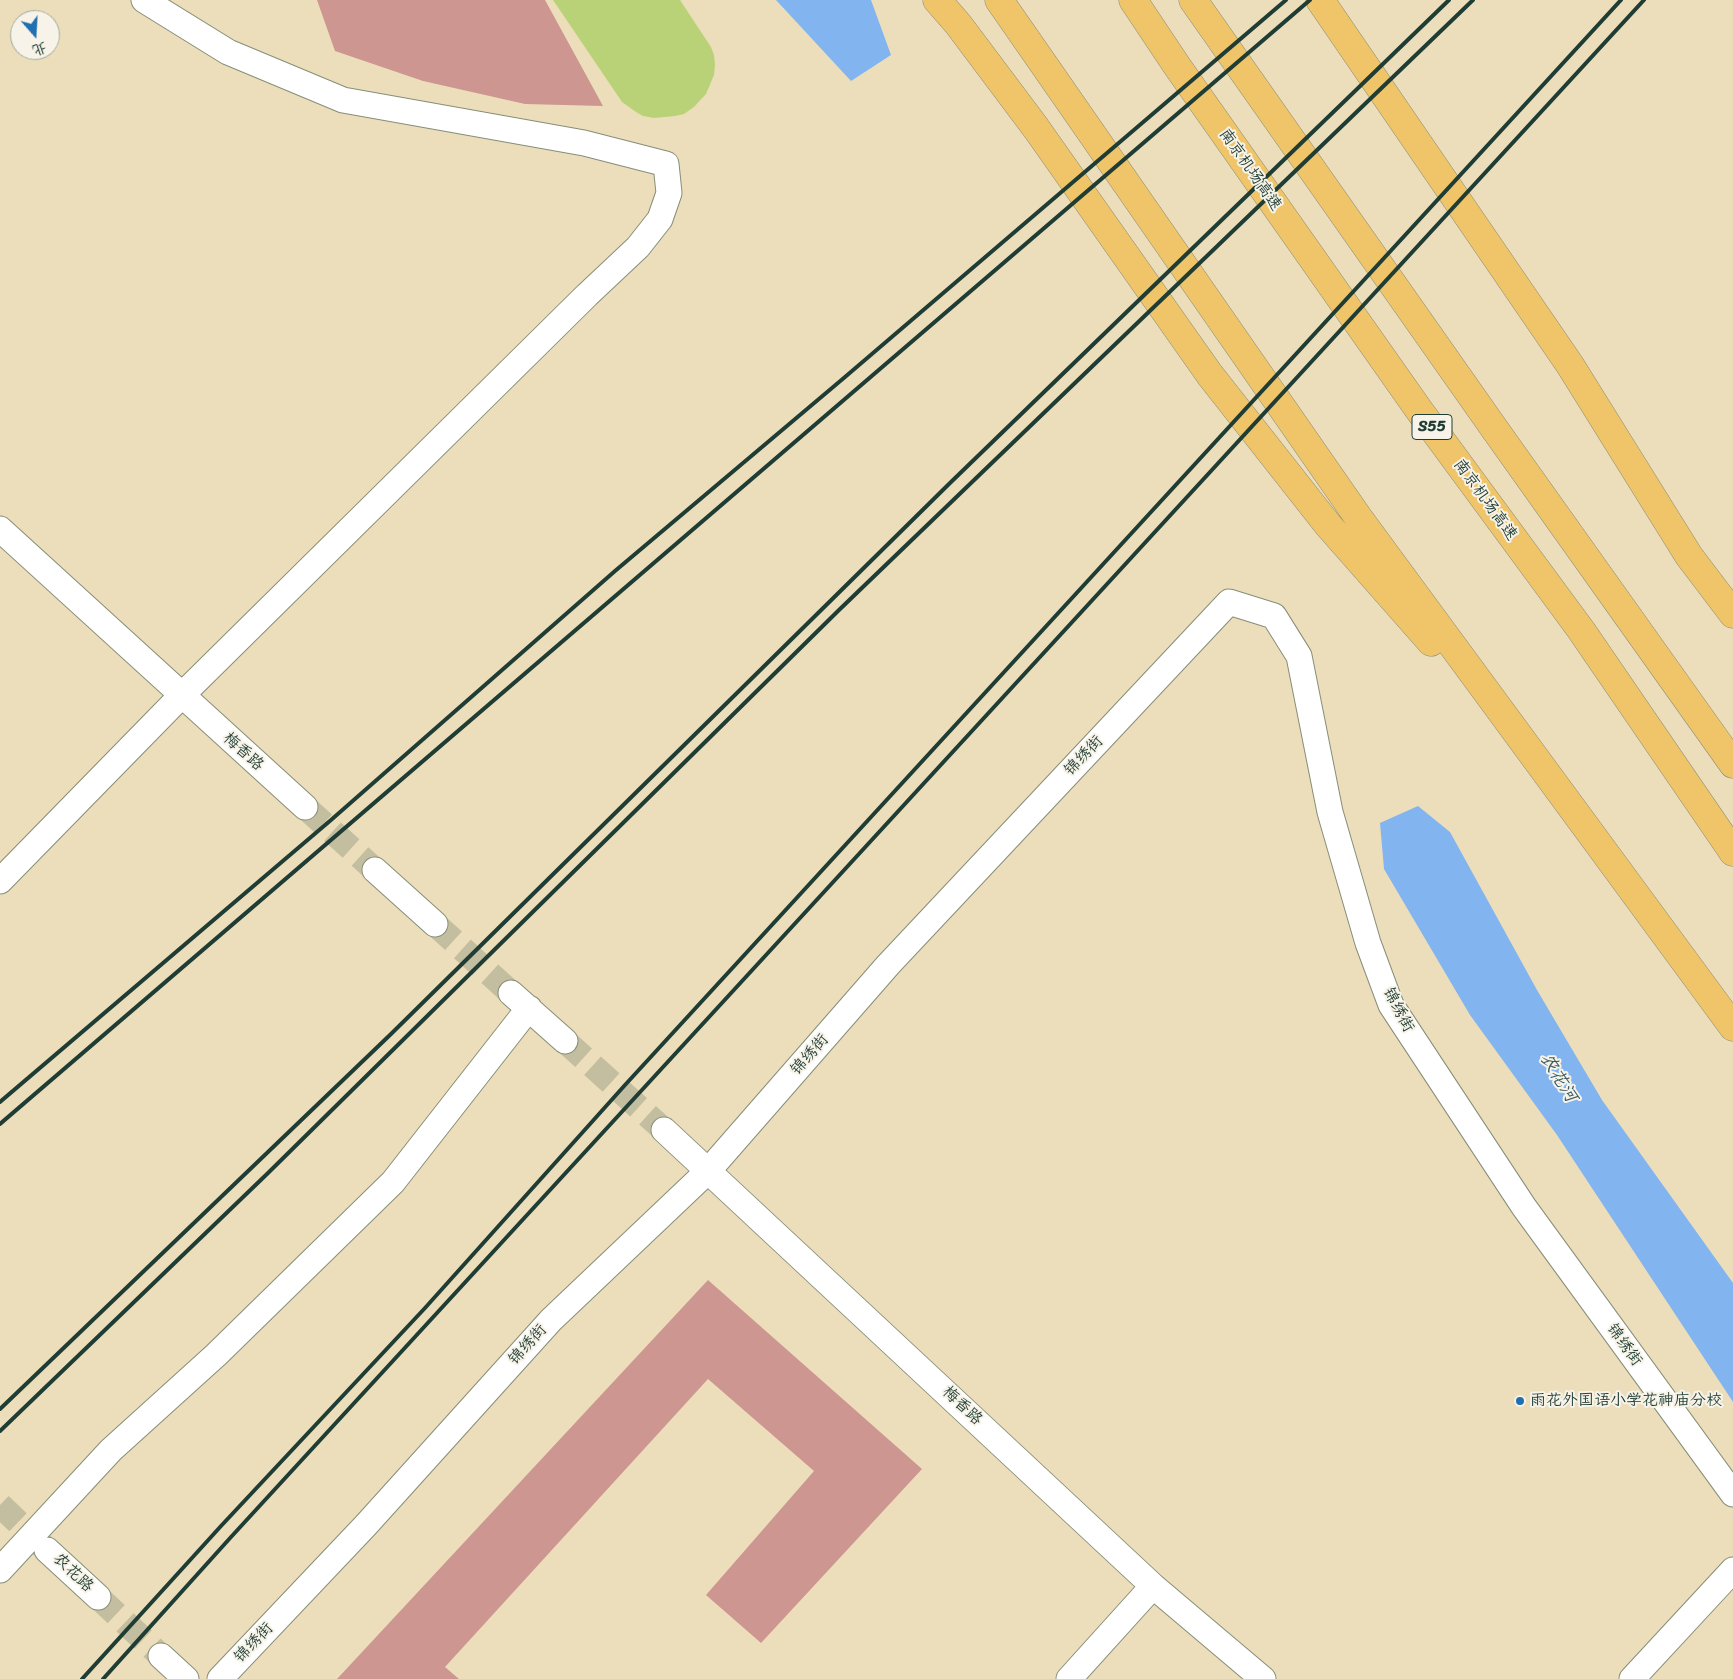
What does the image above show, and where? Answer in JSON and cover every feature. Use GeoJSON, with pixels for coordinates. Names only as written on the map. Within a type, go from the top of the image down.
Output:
{"type":"FeatureCollection","features":[{"type":"Feature","properties":{"kind":"highway"},"geometry":{"type":"LineString","coordinates":[[937,0],[958,24],[1036,128],[1210,375],[1328,525],[1548,775]]}},
{"type":"Feature","properties":{"kind":"highway"},"geometry":{"type":"LineString","coordinates":[[999,0],[1358,517],[1733,1027]]}},
{"type":"Feature","properties":{"kind":"highway","name":"南京机场高速"},"geometry":{"type":"LineString","coordinates":[[1133,0],[1177,66],[1419,410],[1581,630],[1733,852]]}},
{"type":"Feature","properties":{"kind":"highway"},"geometry":{"type":"LineString","coordinates":[[1193,0],[1733,764]]}},
{"type":"Feature","properties":{"kind":"highway"},"geometry":{"type":"LineString","coordinates":[[1320,0],[1570,365],[1689,556],[1733,614]]}},
{"type":"Feature","properties":{"kind":"street"},"geometry":{"type":"LineString","coordinates":[[0,881],[182,696],[587,295],[638,247],[660,219],[669,193],[666,164],[584,143],[343,100],[228,52],[144,0]]}},
{"type":"Feature","properties":{"kind":"street","name":"梅香路"},"geometry":{"type":"LineString","coordinates":[[0,529],[305,808]]}},
{"type":"Feature","properties":{"kind":"street","name":"锦绣街"},"geometry":{"type":"LineString","coordinates":[[220,1679],[366,1525],[551,1320],[709,1170],[888,965],[1229,602],[1274,616],[1299,656],[1330,812],[1368,943],[1391,1005],[1524,1207],[1733,1494]]}},
{"type":"Feature","properties":{"kind":"street"},"geometry":{"type":"LineString","coordinates":[[375,870],[435,924]]}},
{"type":"Feature","properties":{"kind":"street"},"geometry":{"type":"LineString","coordinates":[[0,1570],[111,1450],[216,1355],[393,1182],[520,1001],[565,1041]]}},
{"type":"Feature","properties":{"kind":"street","name":"梅香路"},"geometry":{"type":"LineString","coordinates":[[664,1130],[1153,1586],[1263,1679]]}},
{"type":"Feature","properties":{"kind":"street","name":"农花路"},"geometry":{"type":"LineString","coordinates":[[48,1550],[98,1597]]}},
{"type":"Feature","properties":{"kind":"street"},"geometry":{"type":"LineString","coordinates":[[1632,1679],[1733,1570]]}},
{"type":"Feature","properties":{"kind":"street"},"geometry":{"type":"LineString","coordinates":[[1069,1679],[1153,1586]]}},
{"type":"Feature","properties":{"kind":"street"},"geometry":{"type":"LineString","coordinates":[[162,1656],[186,1679]]}},
{"type":"Feature","properties":{"kind":"green space"},"geometry":{"type":"Polygon","coordinates":[[[553,0],[680,0],[711,47],[714,55],[714,75],[706,94],[694,107],[684,114],[654,118],[643,116],[636,112],[622,102],[553,0]]]}},
{"type":"Feature","properties":{"kind":"water"},"geometry":{"type":"Polygon","coordinates":[[[776,0],[871,0],[891,55],[851,81],[776,0]]]}},
{"type":"Feature","properties":{"kind":"water","name":"农花河"},"geometry":{"type":"Polygon","coordinates":[[[1418,806],[1450,832],[1537,990],[1602,1100],[1733,1283],[1733,1402],[1557,1135],[1470,1015],[1384,869],[1380,823],[1418,806]]]}},
{"type":"Feature","properties":{"kind":"building"},"geometry":{"type":"Polygon","coordinates":[[[317,0],[545,0],[603,106],[525,104],[423,81],[335,51],[317,0]]]}},
{"type":"Feature","properties":{"kind":"building"},"geometry":{"type":"Polygon","coordinates":[[[708,1280],[922,1469],[761,1643],[706,1595],[814,1471],[708,1379],[445,1667],[459,1679],[337,1679],[708,1280]]]}},
{"type":"Feature","properties":{"kind":"tunnel"},"geometry":{"type":"LineString","coordinates":[[305,807],[375,870]]}},
{"type":"Feature","properties":{"kind":"tunnel"},"geometry":{"type":"LineString","coordinates":[[435,924],[511,993]]}},
{"type":"Feature","properties":{"kind":"tunnel"},"geometry":{"type":"LineString","coordinates":[[565,1041],[664,1130]]}},
{"type":"Feature","properties":{"kind":"tunnel"},"geometry":{"type":"LineString","coordinates":[[0,1505],[47,1550]]}},
{"type":"Feature","properties":{"kind":"tunnel"},"geometry":{"type":"LineString","coordinates":[[98,1597],[161,1656]]}},
{"type":"Feature","properties":{"kind":"railway"},"geometry":{"type":"LineString","coordinates":[[0,1102],[331,820],[615,571],[1286,0]]}},
{"type":"Feature","properties":{"kind":"railway"},"geometry":{"type":"LineString","coordinates":[[0,1124],[1310,0]]}},
{"type":"Feature","properties":{"kind":"railway"},"geometry":{"type":"LineString","coordinates":[[0,1409],[391,1034],[950,483],[1449,0]]}},
{"type":"Feature","properties":{"kind":"railway"},"geometry":{"type":"LineString","coordinates":[[0,1431],[267,1174],[839,610],[1473,0]]}},
{"type":"Feature","properties":{"kind":"railway"},"geometry":{"type":"LineString","coordinates":[[82,1679],[221,1526],[425,1308],[625,1085],[1621,0]]}},
{"type":"Feature","properties":{"kind":"railway"},"geometry":{"type":"LineString","coordinates":[[103,1679],[231,1537],[1644,0]]}},
{"type":"Feature","properties":{"kind":"place","name":"雨花外国语小学花神庙分校"},"geometry":{"type":"Point","coordinates":[1520,1401]}}]}
